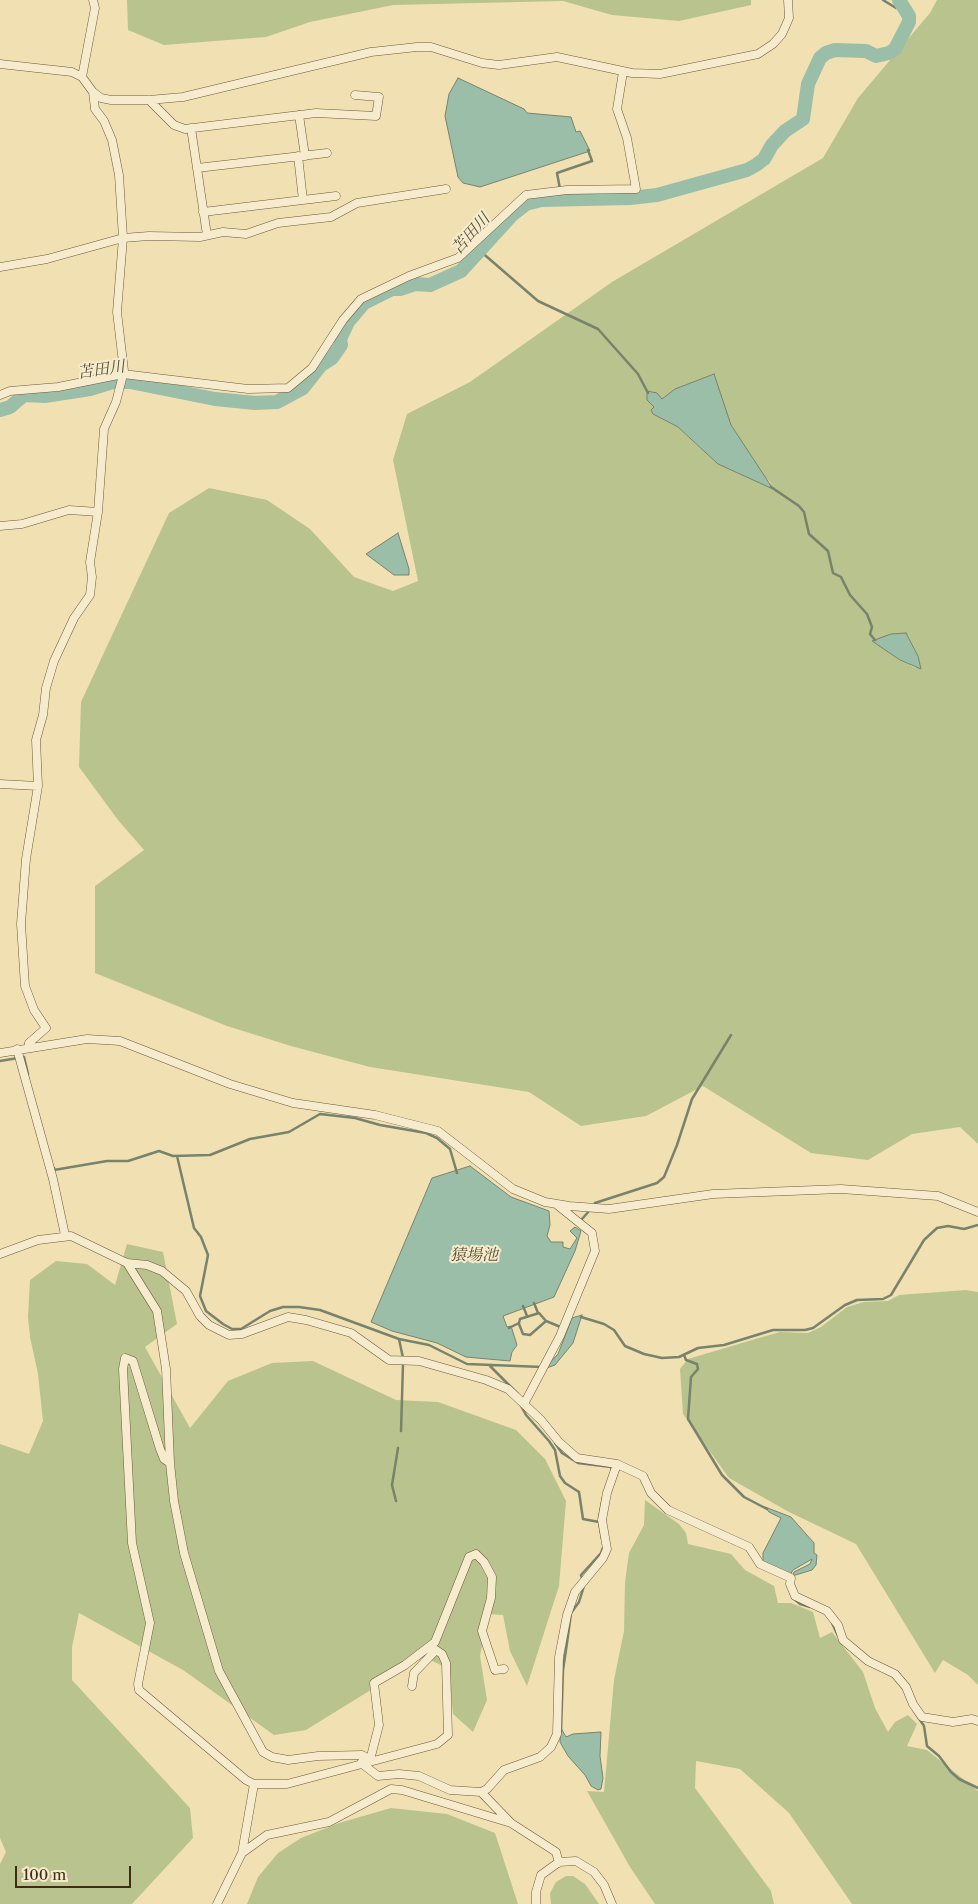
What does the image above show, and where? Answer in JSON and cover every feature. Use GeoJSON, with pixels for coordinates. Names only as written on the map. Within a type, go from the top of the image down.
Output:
{"type":"FeatureCollection","features":[{"type":"Feature","properties":{"kind":"street"},"geometry":{"type":"LineString","coordinates":[[82,76],[95,8],[93,0]]}},
{"type":"Feature","properties":{"kind":"street"},"geometry":{"type":"LineString","coordinates":[[0,64],[72,72],[82,76],[101,98],[111,100],[149,100],[183,97],[372,52],[417,47],[453,52],[482,63],[499,65],[557,57],[623,72],[660,74],[758,54],[773,44],[782,34],[789,18],[788,0]]}},
{"type":"Feature","properties":{"kind":"street"},"geometry":{"type":"LineString","coordinates":[[0,395],[10,391],[58,388],[123,376],[240,388],[288,388],[312,368],[348,314],[362,299],[409,276],[458,258],[526,195],[567,190],[636,189],[627,138],[617,109],[623,72]]}},
{"type":"Feature","properties":{"kind":"street"},"geometry":{"type":"LineString","coordinates":[[28,1048],[28,1043],[46,1028],[34,1010],[25,986],[21,924],[26,859],[38,786],[36,740],[43,715],[46,688],[54,661],[70,626],[90,595],[92,576],[90,562],[98,512],[104,430],[116,402],[123,376],[117,300],[123,238],[119,175],[114,149],[104,121],[95,109],[94,92]]}},
{"type":"Feature","properties":{"kind":"street"},"geometry":{"type":"LineString","coordinates":[[149,100],[174,124],[185,129],[316,113],[376,116],[379,97],[355,96]]}},
{"type":"Feature","properties":{"kind":"street"},"geometry":{"type":"LineString","coordinates":[[299,115],[303,200]]}},
{"type":"Feature","properties":{"kind":"street"},"geometry":{"type":"LineString","coordinates":[[191,128],[207,235]]}},
{"type":"Feature","properties":{"kind":"street"},"geometry":{"type":"LineString","coordinates":[[197,168],[327,153]]}},
{"type":"Feature","properties":{"kind":"street"},"geometry":{"type":"LineString","coordinates":[[0,267],[47,259],[123,238],[149,236],[200,237],[223,232],[246,234],[257,232],[278,223],[331,217],[357,203],[446,189]]}},
{"type":"Feature","properties":{"kind":"street"},"geometry":{"type":"LineString","coordinates":[[203,212],[336,196]]}},
{"type":"Feature","properties":{"kind":"street"},"geometry":{"type":"LineString","coordinates":[[0,526],[22,524],[69,510],[98,512]]}},
{"type":"Feature","properties":{"kind":"street"},"geometry":{"type":"LineString","coordinates":[[0,784],[38,786]]}},
{"type":"Feature","properties":{"kind":"street"},"geometry":{"type":"LineString","coordinates":[[0,1053],[18,1055],[28,1048],[94,1039],[120,1041],[230,1084],[293,1103],[358,1112],[428,1128],[445,1135],[507,1185],[529,1196],[556,1204],[609,1208],[713,1194],[841,1188],[938,1196],[978,1212]]}},
{"type":"Feature","properties":{"kind":"street"},"geometry":{"type":"LineString","coordinates":[[18,1055],[53,1179],[65,1235]]}},
{"type":"Feature","properties":{"kind":"street"},"geometry":{"type":"LineString","coordinates":[[521,1401],[563,1328],[596,1246],[592,1233],[556,1204]]}},
{"type":"Feature","properties":{"kind":"street"},"geometry":{"type":"LineString","coordinates":[[0,1254],[38,1240],[65,1235],[126,1263],[147,1265],[162,1271],[186,1290],[200,1316],[209,1325],[229,1335],[242,1334],[288,1317],[306,1320],[351,1333],[389,1360],[419,1361],[486,1380],[508,1389],[577,1458],[617,1464],[643,1476],[651,1493],[668,1510],[749,1547],[760,1564],[790,1578],[790,1584],[795,1596],[827,1611],[838,1625],[844,1640],[868,1661],[895,1674],[906,1687],[913,1704],[922,1717],[953,1722],[972,1719],[978,1721]]}},
{"type":"Feature","properties":{"kind":"street"},"geometry":{"type":"LineString","coordinates":[[126,1263],[157,1311],[166,1369],[170,1463],[184,1553],[216,1662],[255,1741],[263,1752],[272,1758],[288,1760],[318,1756],[362,1755],[370,1760]]}},
{"type":"Feature","properties":{"kind":"street"},"geometry":{"type":"LineString","coordinates":[[170,1463],[164,1459],[160,1449],[133,1360],[125,1358],[123,1369],[132,1543],[150,1622],[138,1684],[139,1690],[246,1780],[254,1784],[287,1784],[370,1760],[437,1744],[448,1735],[446,1663],[442,1654],[436,1650],[414,1673],[412,1686]]}},
{"type":"Feature","properties":{"kind":"street"},"geometry":{"type":"LineString","coordinates":[[361,1763],[378,1776],[400,1774],[419,1776],[450,1790],[481,1792],[487,1789],[504,1770],[540,1757],[551,1747],[557,1734],[559,1657],[567,1615],[575,1592],[603,1558],[607,1549],[602,1520],[605,1499],[617,1464]]}},
{"type":"Feature","properties":{"kind":"street"},"geometry":{"type":"LineString","coordinates":[[370,1760],[379,1725],[374,1683],[405,1665],[436,1642],[469,1556],[476,1554],[484,1562],[492,1577],[491,1598],[482,1631],[495,1670],[504,1670]]}},
{"type":"Feature","properties":{"kind":"street"},"geometry":{"type":"LineString","coordinates":[[217,1904],[242,1853],[254,1784]]}},
{"type":"Feature","properties":{"kind":"street"},"geometry":{"type":"LineString","coordinates":[[242,1853],[267,1835],[329,1822],[391,1789],[402,1790],[511,1823]]}},
{"type":"Feature","properties":{"kind":"street"},"geometry":{"type":"LineString","coordinates":[[481,1792],[511,1823],[556,1852],[559,1863]]}},
{"type":"Feature","properties":{"kind":"street"},"geometry":{"type":"LineString","coordinates":[[536,1904],[536,1892],[541,1875],[559,1863],[576,1861],[594,1872],[604,1885],[612,1904]]}},
{"type":"Feature","properties":{"kind":"shaded area"},"geometry":{"type":"Polygon","coordinates":[[[127,0],[751,0],[751,5],[679,21],[612,15],[563,1],[393,5],[310,22],[266,37],[164,45],[128,30],[127,0]]]}},
{"type":"Feature","properties":{"kind":"shaded area"},"geometry":{"type":"Polygon","coordinates":[[[937,0],[978,0],[978,1144],[960,1127],[912,1134],[868,1160],[811,1153],[703,1086],[646,1116],[581,1126],[529,1092],[370,1067],[291,1046],[227,1026],[95,973],[95,886],[144,850],[118,820],[79,767],[81,702],[169,513],[209,488],[267,500],[310,529],[354,577],[393,591],[418,581],[393,460],[407,414],[470,382],[612,282],[823,158],[858,98],[930,13],[937,0]],[[714,374],[675,389],[651,410],[653,414],[678,427],[718,464],[772,484],[760,472],[731,425],[714,374]],[[908,636],[873,641],[900,660],[916,668],[918,656],[908,636]]]}},
{"type":"Feature","properties":{"kind":"shaded area"},"geometry":{"type":"Polygon","coordinates":[[[127,1244],[163,1252],[177,1324],[145,1347],[190,1428],[228,1381],[272,1363],[313,1361],[396,1400],[438,1402],[516,1430],[545,1459],[566,1501],[559,1586],[527,1686],[510,1651],[503,1615],[488,1614],[480,1656],[487,1700],[473,1732],[453,1714],[449,1669],[424,1657],[306,1730],[274,1735],[183,1670],[79,1613],[72,1647],[72,1680],[190,1808],[193,1838],[132,1904],[0,1904],[0,1864],[6,1852],[0,1838],[0,1444],[29,1454],[43,1421],[38,1374],[28,1317],[30,1280],[56,1261],[87,1264],[115,1285],[127,1244]]]}},
{"type":"Feature","properties":{"kind":"shaded area"},"geometry":{"type":"Polygon","coordinates":[[[966,1290],[978,1292],[978,1685],[968,1675],[943,1660],[935,1673],[856,1544],[789,1512],[729,1478],[683,1414],[680,1369],[688,1359],[780,1332],[808,1333],[821,1327],[847,1307],[864,1302],[888,1301],[899,1295],[966,1290]]]}},
{"type":"Feature","properties":{"kind":"shaded area"},"geometry":{"type":"Polygon","coordinates":[[[645,1500],[679,1524],[686,1533],[688,1544],[731,1554],[745,1570],[774,1586],[778,1603],[791,1603],[813,1612],[820,1638],[832,1632],[863,1672],[875,1708],[888,1732],[895,1722],[908,1715],[917,1724],[907,1746],[927,1750],[978,1791],[978,1904],[852,1904],[789,1813],[740,1769],[696,1761],[695,1788],[771,1891],[774,1904],[655,1904],[630,1867],[587,1791],[604,1792],[614,1680],[624,1631],[625,1582],[629,1553],[644,1525],[645,1500]]]}},
{"type":"Feature","properties":{"kind":"shaded area"},"geometry":{"type":"Polygon","coordinates":[[[391,1808],[447,1814],[495,1833],[518,1904],[247,1904],[258,1877],[278,1853],[301,1838],[339,1823],[391,1808]]]}},
{"type":"Feature","properties":{"kind":"shaded area"},"geometry":{"type":"Polygon","coordinates":[[[566,1876],[573,1876],[585,1884],[599,1904],[551,1904],[550,1893],[556,1882],[566,1876]]]}},
{"type":"Feature","properties":{"kind":"water"},"geometry":{"type":"Polygon","coordinates":[[[458,78],[524,109],[527,113],[571,117],[576,132],[580,131],[590,151],[480,187],[463,183],[458,177],[445,116],[449,94],[458,78]]]}},
{"type":"Feature","properties":{"kind":"water"},"geometry":{"type":"Polygon","coordinates":[[[714,374],[731,425],[773,489],[718,464],[678,427],[653,414],[651,410],[654,407],[647,400],[647,391],[657,393],[662,399],[675,389],[714,374]]]}},
{"type":"Feature","properties":{"kind":"water"},"geometry":{"type":"Polygon","coordinates":[[[398,533],[409,569],[409,575],[394,575],[366,554],[398,533]]]}},
{"type":"Feature","properties":{"kind":"water"},"geometry":{"type":"Polygon","coordinates":[[[906,633],[918,656],[921,669],[900,660],[872,641],[891,634],[906,633]]]}},
{"type":"Feature","properties":{"kind":"water","name":"猿場池"},"geometry":{"type":"Polygon","coordinates":[[[470,1166],[511,1197],[549,1211],[550,1225],[547,1236],[551,1242],[563,1242],[563,1247],[570,1249],[577,1238],[570,1231],[575,1227],[581,1231],[575,1251],[554,1297],[503,1316],[507,1327],[511,1326],[517,1345],[512,1352],[510,1361],[466,1357],[437,1343],[392,1331],[371,1322],[432,1178],[470,1166]]]}},
{"type":"Feature","properties":{"kind":"water"},"geometry":{"type":"Polygon","coordinates":[[[582,1315],[573,1343],[555,1365],[544,1369],[558,1354],[572,1318],[582,1315]]]}},
{"type":"Feature","properties":{"kind":"water"},"geometry":{"type":"Polygon","coordinates":[[[765,1507],[791,1517],[814,1543],[814,1553],[817,1555],[816,1565],[812,1570],[792,1576],[794,1572],[810,1564],[812,1559],[793,1570],[790,1575],[763,1563],[763,1553],[781,1518],[769,1512],[765,1507]]]}},
{"type":"Feature","properties":{"kind":"water"},"geometry":{"type":"Polygon","coordinates":[[[561,1728],[566,1737],[573,1734],[601,1732],[600,1756],[603,1778],[601,1789],[598,1790],[591,1786],[585,1775],[568,1756],[560,1742],[561,1728]]]}},
{"type":"Feature","properties":{"kind":"waterway"},"geometry":{"type":"LineString","coordinates":[[883,0],[896,8],[901,5]]}},
{"type":"Feature","properties":{"kind":"waterway","name":"苫田川"},"geometry":{"type":"LineString","coordinates":[[0,410],[10,407],[24,395],[45,396],[90,389],[113,382],[130,382],[215,399],[255,403],[277,402],[303,388],[321,365],[332,358],[341,345],[340,339],[348,322],[364,303],[392,289],[400,289],[415,284],[430,285],[461,271],[512,215],[526,204],[541,200],[630,198],[657,195],[747,170],[756,165],[764,159],[772,145],[785,131],[803,119],[808,84],[820,58],[826,53],[835,50],[866,51],[876,56],[889,53],[895,49],[909,22],[909,16],[899,0]]}},
{"type":"Feature","properties":{"kind":"waterway"},"geometry":{"type":"LineString","coordinates":[[560,189],[557,173],[592,161],[588,150]]}},
{"type":"Feature","properties":{"kind":"waterway"},"geometry":{"type":"LineString","coordinates":[[479,250],[538,301],[598,329],[638,374],[648,393]]}},
{"type":"Feature","properties":{"kind":"waterway"},"geometry":{"type":"LineString","coordinates":[[771,487],[799,506],[804,512],[809,534],[828,551],[833,573],[841,577],[850,595],[867,614],[872,627],[870,634],[875,640]]}},
{"type":"Feature","properties":{"kind":"waterway"},"geometry":{"type":"LineString","coordinates":[[595,1203],[657,1183],[664,1177],[692,1099],[731,1035]]}},
{"type":"Feature","properties":{"kind":"waterway"},"geometry":{"type":"LineString","coordinates":[[0,1061],[24,1057],[28,1074]]}},
{"type":"Feature","properties":{"kind":"waterway"},"geometry":{"type":"LineString","coordinates":[[54,1168],[54,1170],[107,1161],[128,1161],[159,1151],[173,1156],[210,1155],[250,1139],[289,1132],[320,1114],[355,1118],[380,1125],[426,1133],[437,1138],[450,1149],[457,1173]]}},
{"type":"Feature","properties":{"kind":"waterway"},"geometry":{"type":"LineString","coordinates":[[177,1156],[194,1228],[201,1237],[208,1255],[200,1296],[206,1311],[223,1324],[232,1329],[241,1329],[270,1311],[283,1307],[299,1307],[320,1310],[399,1339],[429,1345],[467,1364],[542,1367]]}},
{"type":"Feature","properties":{"kind":"waterway"},"geometry":{"type":"LineString","coordinates":[[582,1219],[590,1210]]}},
{"type":"Feature","properties":{"kind":"waterway"},"geometry":{"type":"LineString","coordinates":[[581,1317],[604,1324],[614,1330],[625,1346],[644,1354],[662,1358],[679,1357],[698,1348],[724,1345],[773,1330],[805,1330],[813,1328],[845,1305],[857,1300],[883,1299],[891,1295],[924,1240],[937,1228],[948,1226],[964,1229],[978,1225]]}},
{"type":"Feature","properties":{"kind":"waterway"},"geometry":{"type":"LineString","coordinates":[[534,1303],[538,1313]]}},
{"type":"Feature","properties":{"kind":"waterway"},"geometry":{"type":"LineString","coordinates":[[523,1306],[527,1316]]}},
{"type":"Feature","properties":{"kind":"waterway"},"geometry":{"type":"LineString","coordinates":[[509,1328],[519,1323],[520,1319],[539,1313],[546,1321],[563,1328]]}},
{"type":"Feature","properties":{"kind":"waterway"},"geometry":{"type":"LineString","coordinates":[[519,1324],[523,1334],[530,1335],[546,1321]]}},
{"type":"Feature","properties":{"kind":"waterway"},"geometry":{"type":"LineString","coordinates":[[399,1339],[403,1358]]}},
{"type":"Feature","properties":{"kind":"waterway"},"geometry":{"type":"LineString","coordinates":[[684,1355],[686,1360],[697,1364],[698,1369],[691,1377],[688,1419],[722,1475],[744,1497],[767,1509]]}},
{"type":"Feature","properties":{"kind":"waterway"},"geometry":{"type":"LineString","coordinates":[[401,1431],[403,1364]]}},
{"type":"Feature","properties":{"kind":"waterway"},"geometry":{"type":"LineString","coordinates":[[490,1366],[518,1394]]}},
{"type":"Feature","properties":{"kind":"waterway"},"geometry":{"type":"LineString","coordinates":[[520,1404],[526,1415],[555,1450],[560,1476],[565,1483],[579,1492],[583,1519],[599,1522],[602,1539]]}},
{"type":"Feature","properties":{"kind":"waterway"},"geometry":{"type":"LineString","coordinates":[[555,1443],[562,1453],[578,1463],[611,1467],[612,1470]]}},
{"type":"Feature","properties":{"kind":"waterway"},"geometry":{"type":"LineString","coordinates":[[396,1501],[392,1485],[398,1448]]}},
{"type":"Feature","properties":{"kind":"waterway"},"geometry":{"type":"LineString","coordinates":[[599,1518],[603,1497]]}},
{"type":"Feature","properties":{"kind":"waterway"},"geometry":{"type":"LineString","coordinates":[[583,1581],[581,1575],[601,1553],[604,1545]]}},
{"type":"Feature","properties":{"kind":"waterway"},"geometry":{"type":"LineString","coordinates":[[561,1731],[563,1670],[571,1613],[579,1602],[584,1586]]}},
{"type":"Feature","properties":{"kind":"waterway"},"geometry":{"type":"LineString","coordinates":[[793,1598],[800,1604],[810,1607]]}},
{"type":"Feature","properties":{"kind":"waterway"},"geometry":{"type":"LineString","coordinates":[[832,1623],[838,1636]]}},
{"type":"Feature","properties":{"kind":"waterway"},"geometry":{"type":"LineString","coordinates":[[914,1711],[924,1726],[927,1746],[939,1756],[959,1779],[978,1788]]}}]}
